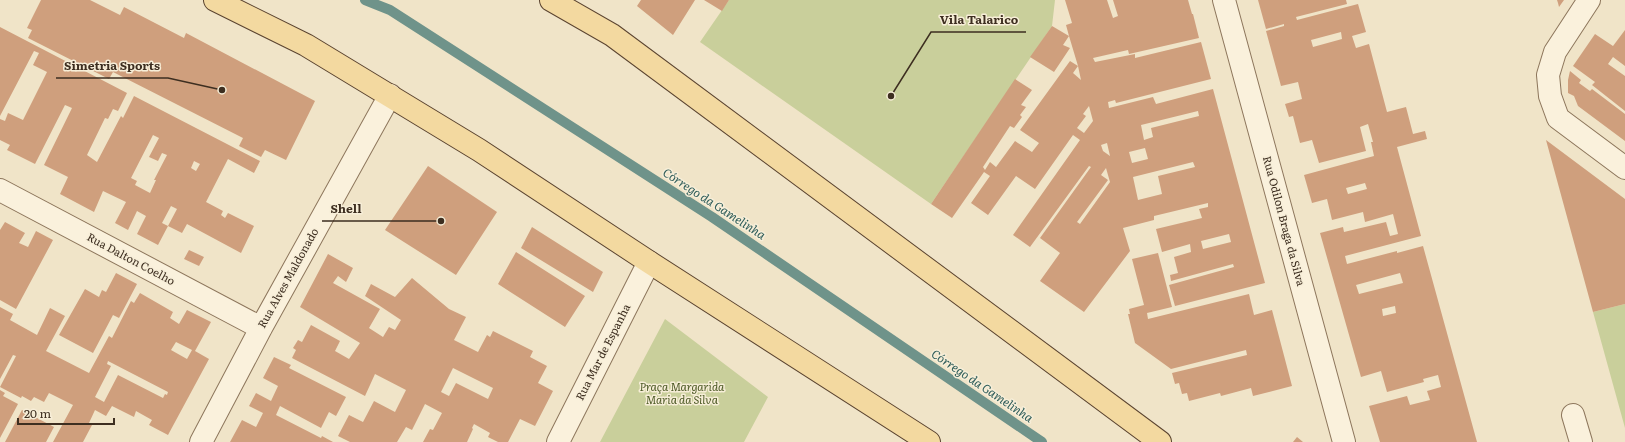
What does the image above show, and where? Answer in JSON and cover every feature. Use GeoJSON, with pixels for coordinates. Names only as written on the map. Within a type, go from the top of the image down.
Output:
{"type":"FeatureCollection","features":[{"type":"Feature","properties":{"kind":"main road"},"geometry":{"type":"LineString","coordinates":[[215,0],[306,45],[479,150],[649,262],[929,442]]}},
{"type":"Feature","properties":{"kind":"main road"},"geometry":{"type":"LineString","coordinates":[[551,0],[612,35],[1160,442]]}},
{"type":"Feature","properties":{"kind":"street","name":"Rua Odilon Braga da Silva"},"geometry":{"type":"LineString","coordinates":[[1224,0],[1344,442]]}},
{"type":"Feature","properties":{"kind":"street"},"geometry":{"type":"LineString","coordinates":[[1589,0],[1555,52],[1548,75],[1550,96],[1558,118],[1625,168]]}},
{"type":"Feature","properties":{"kind":"street","name":"Rua Alves Maldonado"},"geometry":{"type":"LineString","coordinates":[[201,442],[261,328],[390,95]]}},
{"type":"Feature","properties":{"kind":"street","name":"Rua Dalton Coelho"},"geometry":{"type":"LineString","coordinates":[[0,190],[261,328]]}},
{"type":"Feature","properties":{"kind":"street","name":"Rua Mar de Espanha"},"geometry":{"type":"LineString","coordinates":[[558,442],[649,262]]}},
{"type":"Feature","properties":{"kind":"street"},"geometry":{"type":"LineString","coordinates":[[1573,415],[1581,442]]}},
{"type":"Feature","properties":{"kind":"green space"},"geometry":{"type":"Polygon","coordinates":[[[729,0],[1055,0],[1052,26],[931,204],[700,42],[729,0]]]}},
{"type":"Feature","properties":{"kind":"green space"},"geometry":{"type":"Polygon","coordinates":[[[1625,304],[1625,428],[1593,312],[1625,304]]]}},
{"type":"Feature","properties":{"kind":"green space","name":"Praça Margarida Maria da Silva"},"geometry":{"type":"Polygon","coordinates":[[[665,319],[768,397],[744,442],[600,442],[665,319]]]}},
{"type":"Feature","properties":{"kind":"building"},"geometry":{"type":"Polygon","coordinates":[[[41,0],[90,0],[120,15],[124,7],[184,38],[186,33],[315,101],[286,160],[265,150],[261,157],[239,146],[243,138],[113,72],[109,79],[28,38],[32,30],[27,28],[41,0]]]}},
{"type":"Feature","properties":{"kind":"building"},"geometry":{"type":"Polygon","coordinates":[[[641,0],[695,0],[673,35],[637,6],[641,0]]]}},
{"type":"Feature","properties":{"kind":"building"},"geometry":{"type":"Polygon","coordinates":[[[704,0],[729,0],[722,11],[704,0]]]}},
{"type":"Feature","properties":{"kind":"building"},"geometry":{"type":"Polygon","coordinates":[[[1065,0],[1107,0],[1113,18],[1118,16],[1113,0],[1188,0],[1199,38],[1129,54],[1128,50],[1093,58],[1095,62],[1135,54],[1135,58],[1201,42],[1211,79],[1116,103],[1115,100],[1108,102],[1109,108],[1153,97],[1156,104],[1213,89],[1265,283],[1175,306],[1169,285],[1234,267],[1233,264],[1171,281],[1170,275],[1178,273],[1174,257],[1191,252],[1190,244],[1162,252],[1156,229],[1202,218],[1199,209],[1208,207],[1208,203],[1154,216],[1154,220],[1123,228],[1130,251],[1084,312],[1040,281],[1060,253],[1040,238],[1091,167],[1089,166],[1030,247],[1013,235],[1080,140],[1073,135],[1035,189],[1016,176],[988,215],[971,203],[990,176],[984,172],[952,218],[931,204],[1015,79],[1032,90],[1021,105],[1026,107],[1020,115],[1022,117],[1014,128],[1010,126],[983,167],[985,170],[990,162],[996,167],[1015,141],[1032,152],[1039,143],[1020,130],[1070,61],[1078,66],[1066,25],[1072,23],[1065,0]],[[1078,66],[1073,73],[1081,80],[1078,66]],[[1089,106],[1083,114],[1086,116],[1077,128],[1084,133],[1093,121],[1089,106]],[[1198,111],[1141,125],[1144,140],[1153,137],[1151,128],[1199,116],[1198,111]],[[1107,143],[1101,145],[1103,151],[1110,156],[1107,143]],[[1145,148],[1129,152],[1132,163],[1148,159],[1145,148]],[[1193,162],[1133,177],[1138,200],[1162,194],[1158,176],[1195,167],[1193,162]],[[1106,168],[1101,175],[1108,180],[1077,222],[1080,224],[1110,182],[1106,168]],[[1229,234],[1201,241],[1203,249],[1231,242],[1229,234]]]}},
{"type":"Feature","properties":{"kind":"building"},"geometry":{"type":"Polygon","coordinates":[[[1258,0],[1346,0],[1347,4],[1296,17],[1297,20],[1358,4],[1366,32],[1352,36],[1356,48],[1369,44],[1387,112],[1406,107],[1413,134],[1425,131],[1427,139],[1397,147],[1421,236],[1345,256],[1347,264],[1423,246],[1477,442],[1380,442],[1369,406],[1407,396],[1410,405],[1430,400],[1427,391],[1441,387],[1438,375],[1423,379],[1424,382],[1387,392],[1381,371],[1361,377],[1320,233],[1343,227],[1344,232],[1386,222],[1390,236],[1398,234],[1393,214],[1365,222],[1363,212],[1332,220],[1327,199],[1312,203],[1304,175],[1374,156],[1371,142],[1373,142],[1368,124],[1360,127],[1366,151],[1319,163],[1312,140],[1300,143],[1293,116],[1289,117],[1285,104],[1302,99],[1298,82],[1281,86],[1266,31],[1284,26],[1284,24],[1266,29],[1258,0]],[[1341,32],[1311,40],[1313,47],[1342,39],[1341,32]],[[1365,183],[1346,188],[1348,194],[1367,189],[1365,183]],[[1400,273],[1356,285],[1359,294],[1403,283],[1400,273]],[[1395,306],[1382,309],[1383,316],[1396,313],[1395,306]]]}},
{"type":"Feature","properties":{"kind":"building"},"geometry":{"type":"Polygon","coordinates":[[[1557,0],[1564,0],[1559,7],[1558,3],[1557,0]]]}},
{"type":"Feature","properties":{"kind":"building"},"geometry":{"type":"Polygon","coordinates":[[[1052,26],[1069,36],[1063,45],[1070,48],[1054,72],[1030,57],[1052,26]]]}},
{"type":"Feature","properties":{"kind":"building"},"geometry":{"type":"Polygon","coordinates":[[[0,27],[127,93],[118,111],[113,109],[108,119],[105,118],[87,155],[97,162],[121,116],[123,118],[134,96],[260,161],[254,173],[228,159],[206,202],[223,211],[221,215],[225,218],[228,213],[254,226],[241,253],[187,224],[182,233],[168,226],[158,245],[137,234],[146,216],[137,211],[128,230],[115,223],[126,202],[103,191],[94,212],[60,194],[68,177],[44,165],[72,108],[65,105],[35,164],[7,150],[10,145],[0,140],[0,119],[5,121],[8,113],[23,120],[47,72],[33,65],[39,53],[34,51],[0,116],[0,27]],[[153,135],[131,178],[137,181],[135,185],[150,193],[156,180],[154,180],[167,155],[162,153],[158,161],[149,157],[159,138],[153,135]],[[194,161],[191,168],[196,171],[200,164],[194,161]],[[171,206],[162,223],[168,226],[177,209],[171,206]]]}},
{"type":"Feature","properties":{"kind":"building"},"geometry":{"type":"Polygon","coordinates":[[[1625,30],[1625,66],[1613,57],[1608,64],[1625,76],[1625,111],[1592,85],[1595,82],[1573,66],[1595,34],[1613,46],[1625,30]]]}},
{"type":"Feature","properties":{"kind":"building"},"geometry":{"type":"Polygon","coordinates":[[[1570,71],[1581,80],[1579,83],[1590,91],[1592,89],[1625,114],[1625,141],[1578,106],[1574,96],[1568,93],[1570,71]]]}},
{"type":"Feature","properties":{"kind":"building"},"geometry":{"type":"Polygon","coordinates":[[[1546,140],[1625,199],[1625,304],[1593,312],[1546,140]]]}},
{"type":"Feature","properties":{"kind":"building"},"geometry":{"type":"Polygon","coordinates":[[[428,166],[497,212],[456,275],[385,230],[428,166]]]}},
{"type":"Feature","properties":{"kind":"building"},"geometry":{"type":"Polygon","coordinates":[[[5,222],[25,233],[19,243],[28,247],[36,231],[53,240],[16,309],[0,300],[0,230],[5,222]]]}},
{"type":"Feature","properties":{"kind":"building"},"geometry":{"type":"Polygon","coordinates":[[[532,227],[603,272],[593,292],[521,248],[532,227]]]}},
{"type":"Feature","properties":{"kind":"building"},"geometry":{"type":"Polygon","coordinates":[[[189,250],[204,257],[199,266],[184,259],[189,250]]]}},
{"type":"Feature","properties":{"kind":"building"},"geometry":{"type":"Polygon","coordinates":[[[516,252],[585,296],[565,327],[498,284],[516,252]]]}},
{"type":"Feature","properties":{"kind":"building"},"geometry":{"type":"Polygon","coordinates":[[[1158,253],[1172,307],[1147,313],[1148,319],[1249,294],[1254,315],[1272,310],[1292,386],[1253,396],[1251,388],[1221,396],[1220,393],[1189,401],[1187,393],[1182,394],[1179,383],[1175,384],[1172,373],[1247,355],[1246,350],[1171,369],[1135,343],[1128,314],[1130,314],[1129,309],[1144,305],[1132,259],[1158,253]]]}},
{"type":"Feature","properties":{"kind":"building"},"geometry":{"type":"Polygon","coordinates":[[[328,254],[353,268],[346,282],[338,276],[333,283],[380,309],[369,328],[383,337],[389,327],[395,330],[401,320],[365,296],[371,284],[395,297],[412,278],[449,309],[466,317],[454,340],[478,352],[487,335],[490,337],[493,331],[533,351],[530,357],[547,366],[538,383],[553,391],[535,426],[520,419],[508,442],[498,442],[488,437],[490,433],[474,424],[467,442],[423,442],[430,429],[433,430],[442,413],[425,404],[412,430],[406,427],[397,442],[350,442],[338,436],[349,415],[363,422],[374,401],[395,412],[406,390],[375,374],[365,396],[292,358],[296,350],[293,348],[298,340],[302,342],[311,325],[340,341],[335,351],[349,359],[360,343],[300,307],[328,254]],[[453,368],[441,392],[449,396],[456,383],[488,399],[493,388],[453,368]]]}},
{"type":"Feature","properties":{"kind":"building"},"geometry":{"type":"Polygon","coordinates":[[[116,273],[137,284],[119,318],[113,315],[93,353],[59,335],[85,289],[99,297],[102,290],[106,292],[116,273]]]}},
{"type":"Feature","properties":{"kind":"building"},"geometry":{"type":"Polygon","coordinates":[[[140,293],[173,312],[170,318],[179,324],[187,310],[211,322],[195,351],[209,359],[168,435],[149,425],[152,420],[136,411],[134,417],[112,406],[106,416],[95,410],[89,423],[92,425],[83,442],[53,442],[73,405],[49,393],[44,402],[34,397],[31,401],[22,396],[21,398],[0,387],[16,356],[13,355],[0,379],[0,307],[13,314],[10,320],[37,335],[50,308],[65,316],[46,351],[89,373],[109,336],[112,338],[131,301],[134,303],[140,293]],[[176,342],[171,350],[187,359],[192,350],[176,342]],[[108,361],[107,364],[111,366],[95,397],[104,402],[118,375],[163,398],[165,394],[167,395],[168,392],[108,361]]]}},
{"type":"Feature","properties":{"kind":"building"},"geometry":{"type":"Polygon","coordinates":[[[274,357],[291,365],[289,368],[346,397],[336,416],[329,412],[321,428],[280,406],[276,415],[321,438],[322,436],[333,442],[230,442],[242,420],[256,427],[263,413],[249,406],[256,393],[271,401],[278,386],[263,378],[274,357]]]}},
{"type":"Feature","properties":{"kind":"building"},"geometry":{"type":"Polygon","coordinates":[[[0,390],[5,393],[3,396],[18,404],[0,438],[0,390]]]}},
{"type":"Feature","properties":{"kind":"building"},"geometry":{"type":"Polygon","coordinates":[[[22,410],[54,427],[46,442],[5,442],[22,410]]]}},
{"type":"Feature","properties":{"kind":"building"},"geometry":{"type":"Polygon","coordinates":[[[1297,437],[1303,442],[1293,442],[1297,437]]]}},
{"type":"Feature","properties":{"kind":"waterway","name":"Córrego da Gamelinha"},"geometry":{"type":"LineString","coordinates":[[365,0],[390,10],[712,217],[1042,442]]}},
{"type":"Feature","properties":{"kind":"place","name":"Simetria Sports"},"geometry":{"type":"Point","coordinates":[222,90]}},
{"type":"Feature","properties":{"kind":"place","name":"Vila Talarico"},"geometry":{"type":"Point","coordinates":[891,96]}},
{"type":"Feature","properties":{"kind":"place","name":"Shell"},"geometry":{"type":"Point","coordinates":[441,221]}}]}
